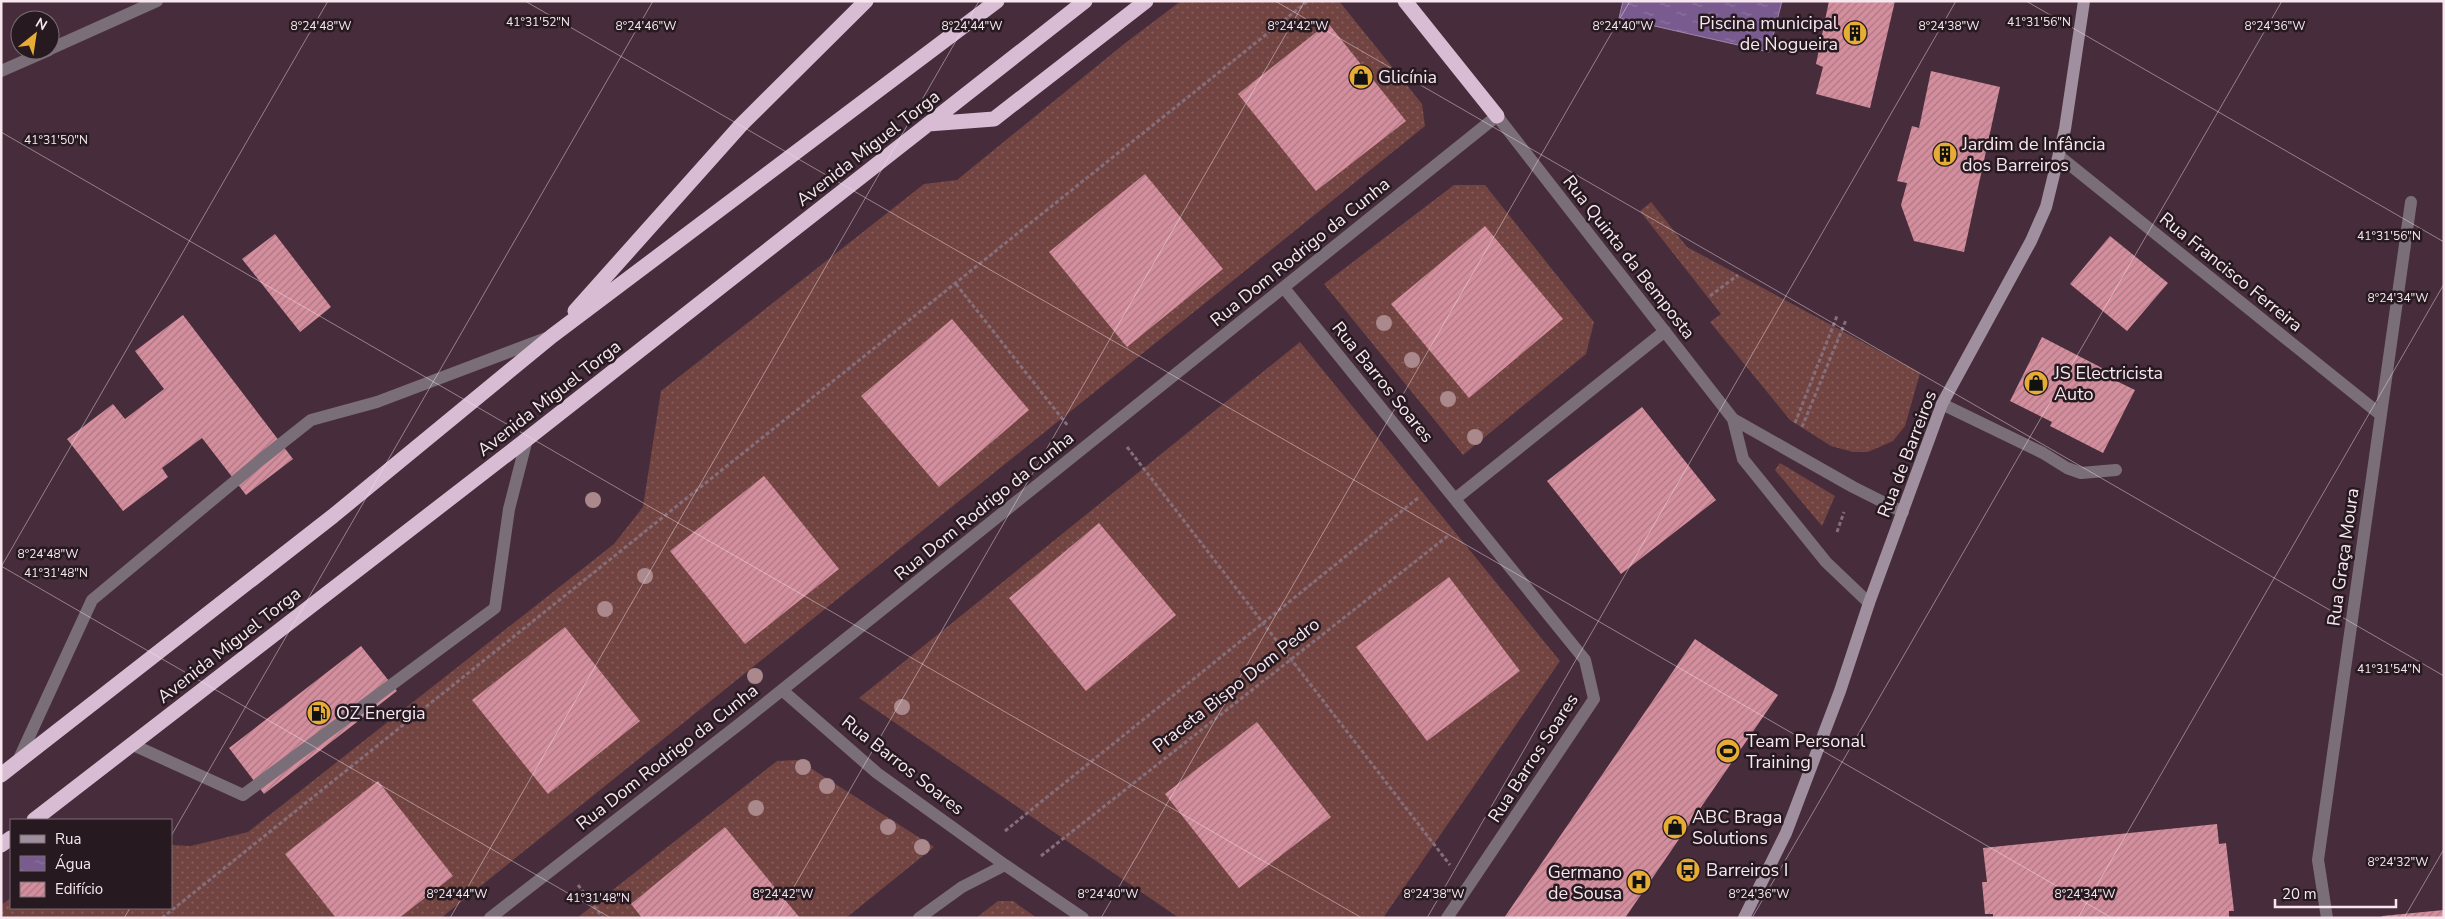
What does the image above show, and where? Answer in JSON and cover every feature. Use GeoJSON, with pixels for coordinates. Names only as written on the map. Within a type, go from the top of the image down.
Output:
{"type":"FeatureCollection","features":[{"type":"Feature","properties":{"kind":"highway"},"geometry":{"type":"LineString","coordinates":[[552,336],[740,125],[866,1]]}},
{"type":"Feature","properties":{"kind":"highway"},"geometry":{"type":"LineString","coordinates":[[1,775],[333,516],[552,336],[997,1]]}},
{"type":"Feature","properties":{"kind":"highway","name":"Avenida Miguel Torga"},"geometry":{"type":"LineString","coordinates":[[35,819],[527,439],[1085,1]]}},
{"type":"Feature","properties":{"kind":"highway"},"geometry":{"type":"LineString","coordinates":[[928,124],[994,119],[1146,1]]}},
{"type":"Feature","properties":{"kind":"highway"},"geometry":{"type":"LineString","coordinates":[[1405,1],[1497,116]]}},
{"type":"Feature","properties":{"kind":"street"},"geometry":{"type":"LineString","coordinates":[[60,45],[157,1]]}},
{"type":"Feature","properties":{"kind":"street","name":"Rua de Barreiros"},"geometry":{"type":"LineString","coordinates":[[1744,918],[1786,833],[1840,691],[1869,603],[1942,404],[2031,241],[2046,207],[2065,128],[2084,1]]}},
{"type":"Feature","properties":{"kind":"street"},"geometry":{"type":"LineString","coordinates":[[1,71],[26,60]]}},
{"type":"Feature","properties":{"kind":"street","name":"Rua Dom Rodrigo da Cunha"},"geometry":{"type":"LineString","coordinates":[[490,918],[782,690],[1497,116]]}},
{"type":"Feature","properties":{"kind":"street","name":"Rua Quinta da Bemposta"},"geometry":{"type":"LineString","coordinates":[[1497,116],[1733,419],[1853,487],[1903,512]]}},
{"type":"Feature","properties":{"kind":"street","name":"Rua Francisco Ferreira"},"geometry":{"type":"LineString","coordinates":[[2059,156],[2381,415]]}},
{"type":"Feature","properties":{"kind":"street","name":"Rua Graça Moura"},"geometry":{"type":"LineString","coordinates":[[2327,918],[2318,860],[2411,202]]}},
{"type":"Feature","properties":{"kind":"street","name":"Rua Barros Soares"},"geometry":{"type":"LineString","coordinates":[[1284,288],[1586,660],[1594,699],[1447,918]]}},
{"type":"Feature","properties":{"kind":"street"},"geometry":{"type":"LineString","coordinates":[[1455,499],[1665,331]]}},
{"type":"Feature","properties":{"kind":"street"},"geometry":{"type":"LineString","coordinates":[[17,763],[92,600],[258,462],[311,420],[377,402],[552,336]]}},
{"type":"Feature","properties":{"kind":"street"},"geometry":{"type":"LineString","coordinates":[[1942,404],[2043,453],[2067,468],[2081,473],[2116,470]]}},
{"type":"Feature","properties":{"kind":"street","name":"Rua Quinta da Bemposta"},"geometry":{"type":"LineString","coordinates":[[1733,419],[1743,459],[1826,562],[1869,603]]}},
{"type":"Feature","properties":{"kind":"street"},"geometry":{"type":"LineString","coordinates":[[131,744],[243,795],[495,608],[509,509],[527,439]]}},
{"type":"Feature","properties":{"kind":"street","name":"Rua Barros Soares"},"geometry":{"type":"LineString","coordinates":[[782,690],[877,773],[984,848],[1005,865],[1083,918]]}},
{"type":"Feature","properties":{"kind":"street"},"geometry":{"type":"LineString","coordinates":[[919,918],[962,887],[1005,865]]}},
{"type":"Feature","properties":{"kind":"path"},"geometry":{"type":"LineString","coordinates":[[162,918],[1308,1]]}},
{"type":"Feature","properties":{"kind":"path"},"geometry":{"type":"LineString","coordinates":[[1710,296],[1738,275]]}},
{"type":"Feature","properties":{"kind":"path"},"geometry":{"type":"LineString","coordinates":[[956,284],[1085,447]]}},
{"type":"Feature","properties":{"kind":"path"},"geometry":{"type":"LineString","coordinates":[[1795,423],[1837,316]]}},
{"type":"Feature","properties":{"kind":"path"},"geometry":{"type":"LineString","coordinates":[[1801,427],[1846,320]]}},
{"type":"Feature","properties":{"kind":"path"},"geometry":{"type":"LineString","coordinates":[[1111,426],[1467,888]]}},
{"type":"Feature","properties":{"kind":"path"},"geometry":{"type":"LineString","coordinates":[[984,848],[1264,624],[1440,480]]}},
{"type":"Feature","properties":{"kind":"path"},"geometry":{"type":"LineString","coordinates":[[1834,538],[1846,507]]}},
{"type":"Feature","properties":{"kind":"path","name":"Praceta Bispo Dom Pedro"},"geometry":{"type":"LineString","coordinates":[[1018,874],[1471,518]]}},
{"type":"Feature","properties":{"kind":"path"},"geometry":{"type":"LineString","coordinates":[[560,862],[603,918]]}},
{"type":"Feature","properties":{"kind":"shaded area"},"geometry":{"type":"Polygon","coordinates":[[[1181,1],[1339,1],[1422,104],[1425,126],[441,918],[1,918],[1,905],[10,899],[10,909],[172,909],[172,845],[191,846],[248,832],[614,544],[643,507],[661,391],[924,184],[957,180],[1124,44],[1181,1]]]}},
{"type":"Feature","properties":{"kind":"shaded area"},"geometry":{"type":"Polygon","coordinates":[[[1454,185],[1485,185],[1594,322],[1586,354],[1463,455],[1324,284],[1454,185]]]}},
{"type":"Feature","properties":{"kind":"shaded area"},"geometry":{"type":"Polygon","coordinates":[[[1651,202],[1687,247],[1920,373],[1905,426],[1893,441],[1868,452],[1853,452],[1831,446],[1790,420],[1710,322],[1721,314],[1640,211],[1651,202]]]}},
{"type":"Feature","properties":{"kind":"shaded area"},"geometry":{"type":"Polygon","coordinates":[[[1300,342],[1560,661],[1383,918],[1179,918],[859,698],[1300,342]]]}},
{"type":"Feature","properties":{"kind":"shaded area"},"geometry":{"type":"Polygon","coordinates":[[[1780,463],[1835,496],[1822,526],[1775,470],[1780,463]]]}},
{"type":"Feature","properties":{"kind":"shaded area"},"geometry":{"type":"Polygon","coordinates":[[[798,760],[934,847],[846,918],[577,918],[777,761],[798,760]]]}},
{"type":"Feature","properties":{"kind":"shaded area"},"geometry":{"type":"Polygon","coordinates":[[[998,901],[1013,901],[1037,918],[976,918],[998,901]]]}},
{"type":"Feature","properties":{"kind":"water","name":"Piscina municipal de Nogueira"},"geometry":{"type":"Polygon","coordinates":[[[1623,1],[1782,1],[1769,52],[1619,18],[1623,1]]]}},
{"type":"Feature","properties":{"kind":"building","name":"Piscina municipal de Nogueira"},"geometry":{"type":"Polygon","coordinates":[[[1829,1],[1895,1],[1870,108],[1816,94],[1823,67],[1816,64],[1829,1]]]}},
{"type":"Feature","properties":{"kind":"building"},"geometry":{"type":"Polygon","coordinates":[[[1328,23],[1406,121],[1316,191],[1238,94],[1328,23]]]}},
{"type":"Feature","properties":{"kind":"building","name":"Jardim de Infância dos Barreiros"},"geometry":{"type":"Polygon","coordinates":[[[1931,71],[2000,87],[1964,252],[1914,241],[1901,205],[1907,183],[1897,181],[1912,126],[1919,128],[1931,71]]]}},
{"type":"Feature","properties":{"kind":"building"},"geometry":{"type":"Polygon","coordinates":[[[1145,174],[1223,269],[1127,347],[1049,252],[1145,174]]]}},
{"type":"Feature","properties":{"kind":"building"},"geometry":{"type":"Polygon","coordinates":[[[1485,226],[1563,319],[1469,398],[1391,304],[1485,226]]]}},
{"type":"Feature","properties":{"kind":"building"},"geometry":{"type":"Polygon","coordinates":[[[275,234],[331,307],[300,332],[242,259],[275,234]]]}},
{"type":"Feature","properties":{"kind":"building"},"geometry":{"type":"Polygon","coordinates":[[[2110,236],[2168,283],[2127,331],[2070,284],[2110,236]]]}},
{"type":"Feature","properties":{"kind":"building"},"geometry":{"type":"Polygon","coordinates":[[[183,315],[293,459],[246,495],[202,438],[162,468],[168,477],[123,511],[67,439],[113,404],[125,419],[164,389],[135,351],[183,315]]]}},
{"type":"Feature","properties":{"kind":"building"},"geometry":{"type":"Polygon","coordinates":[[[952,319],[1029,410],[939,487],[861,396],[952,319]]]}},
{"type":"Feature","properties":{"kind":"building"},"geometry":{"type":"Polygon","coordinates":[[[2042,337],[2102,368],[2100,373],[2135,390],[2103,453],[2050,426],[2052,422],[2010,401],[2042,337]]]}},
{"type":"Feature","properties":{"kind":"building"},"geometry":{"type":"Polygon","coordinates":[[[1642,407],[1716,500],[1621,574],[1547,481],[1642,407]]]}},
{"type":"Feature","properties":{"kind":"building"},"geometry":{"type":"Polygon","coordinates":[[[764,476],[839,569],[745,644],[670,551],[764,476]]]}},
{"type":"Feature","properties":{"kind":"building"},"geometry":{"type":"Polygon","coordinates":[[[1099,523],[1176,615],[1086,691],[1009,598],[1099,523]]]}},
{"type":"Feature","properties":{"kind":"building"},"geometry":{"type":"Polygon","coordinates":[[[1449,577],[1520,671],[1427,741],[1356,647],[1449,577]]]}},
{"type":"Feature","properties":{"kind":"building"},"geometry":{"type":"Polygon","coordinates":[[[565,627],[640,721],[548,794],[472,700],[565,627]]]}},
{"type":"Feature","properties":{"kind":"building"},"geometry":{"type":"Polygon","coordinates":[[[1695,639],[1778,695],[1625,918],[1504,918],[1695,639]]]}},
{"type":"Feature","properties":{"kind":"building"},"geometry":{"type":"Polygon","coordinates":[[[361,646],[397,691],[264,794],[229,748],[361,646]]]}},
{"type":"Feature","properties":{"kind":"building"},"geometry":{"type":"Polygon","coordinates":[[[1257,722],[1331,817],[1239,888],[1165,794],[1257,722]]]}},
{"type":"Feature","properties":{"kind":"building"},"geometry":{"type":"Polygon","coordinates":[[[378,781],[453,876],[399,918],[336,918],[285,854],[378,781]]]}},
{"type":"Feature","properties":{"kind":"building"},"geometry":{"type":"Polygon","coordinates":[[[2217,824],[2219,844],[2226,843],[2234,911],[2229,911],[2229,918],[1993,918],[1993,914],[1985,914],[1982,882],[1987,882],[1983,848],[2217,824]]]}},
{"type":"Feature","properties":{"kind":"building"},"geometry":{"type":"Polygon","coordinates":[[[725,827],[800,918],[642,918],[631,904],[725,827]]]}},
{"type":"Feature","properties":{"kind":"building"},"geometry":{"type":"Polygon","coordinates":[[[2444,910],[2444,918],[2382,918],[2382,916],[2444,910]]]}},
{"type":"Feature","properties":{"kind":"place","name":"Piscina municipal de Nogueira"},"geometry":{"type":"Point","coordinates":[1855,33]}},
{"type":"Feature","properties":{"kind":"place","name":"Glicínia"},"geometry":{"type":"Point","coordinates":[1361,77]}},
{"type":"Feature","properties":{"kind":"place","name":"Jardim de Infância dos Barreiros"},"geometry":{"type":"Point","coordinates":[1945,154]}},
{"type":"Feature","properties":{"kind":"place","name":"JS Electricista Auto"},"geometry":{"type":"Point","coordinates":[2036,383]}},
{"type":"Feature","properties":{"kind":"place","name":"OZ Energia"},"geometry":{"type":"Point","coordinates":[319,713]}},
{"type":"Feature","properties":{"kind":"place","name":"Team Personal Training"},"geometry":{"type":"Point","coordinates":[1728,751]}},
{"type":"Feature","properties":{"kind":"place","name":"ABC Braga Solutions"},"geometry":{"type":"Point","coordinates":[1675,827]}},
{"type":"Feature","properties":{"kind":"place","name":"Barreiros I"},"geometry":{"type":"Point","coordinates":[1688,870]}},
{"type":"Feature","properties":{"kind":"place","name":"Germano de Sousa"},"geometry":{"type":"Point","coordinates":[1639,882]}}]}
